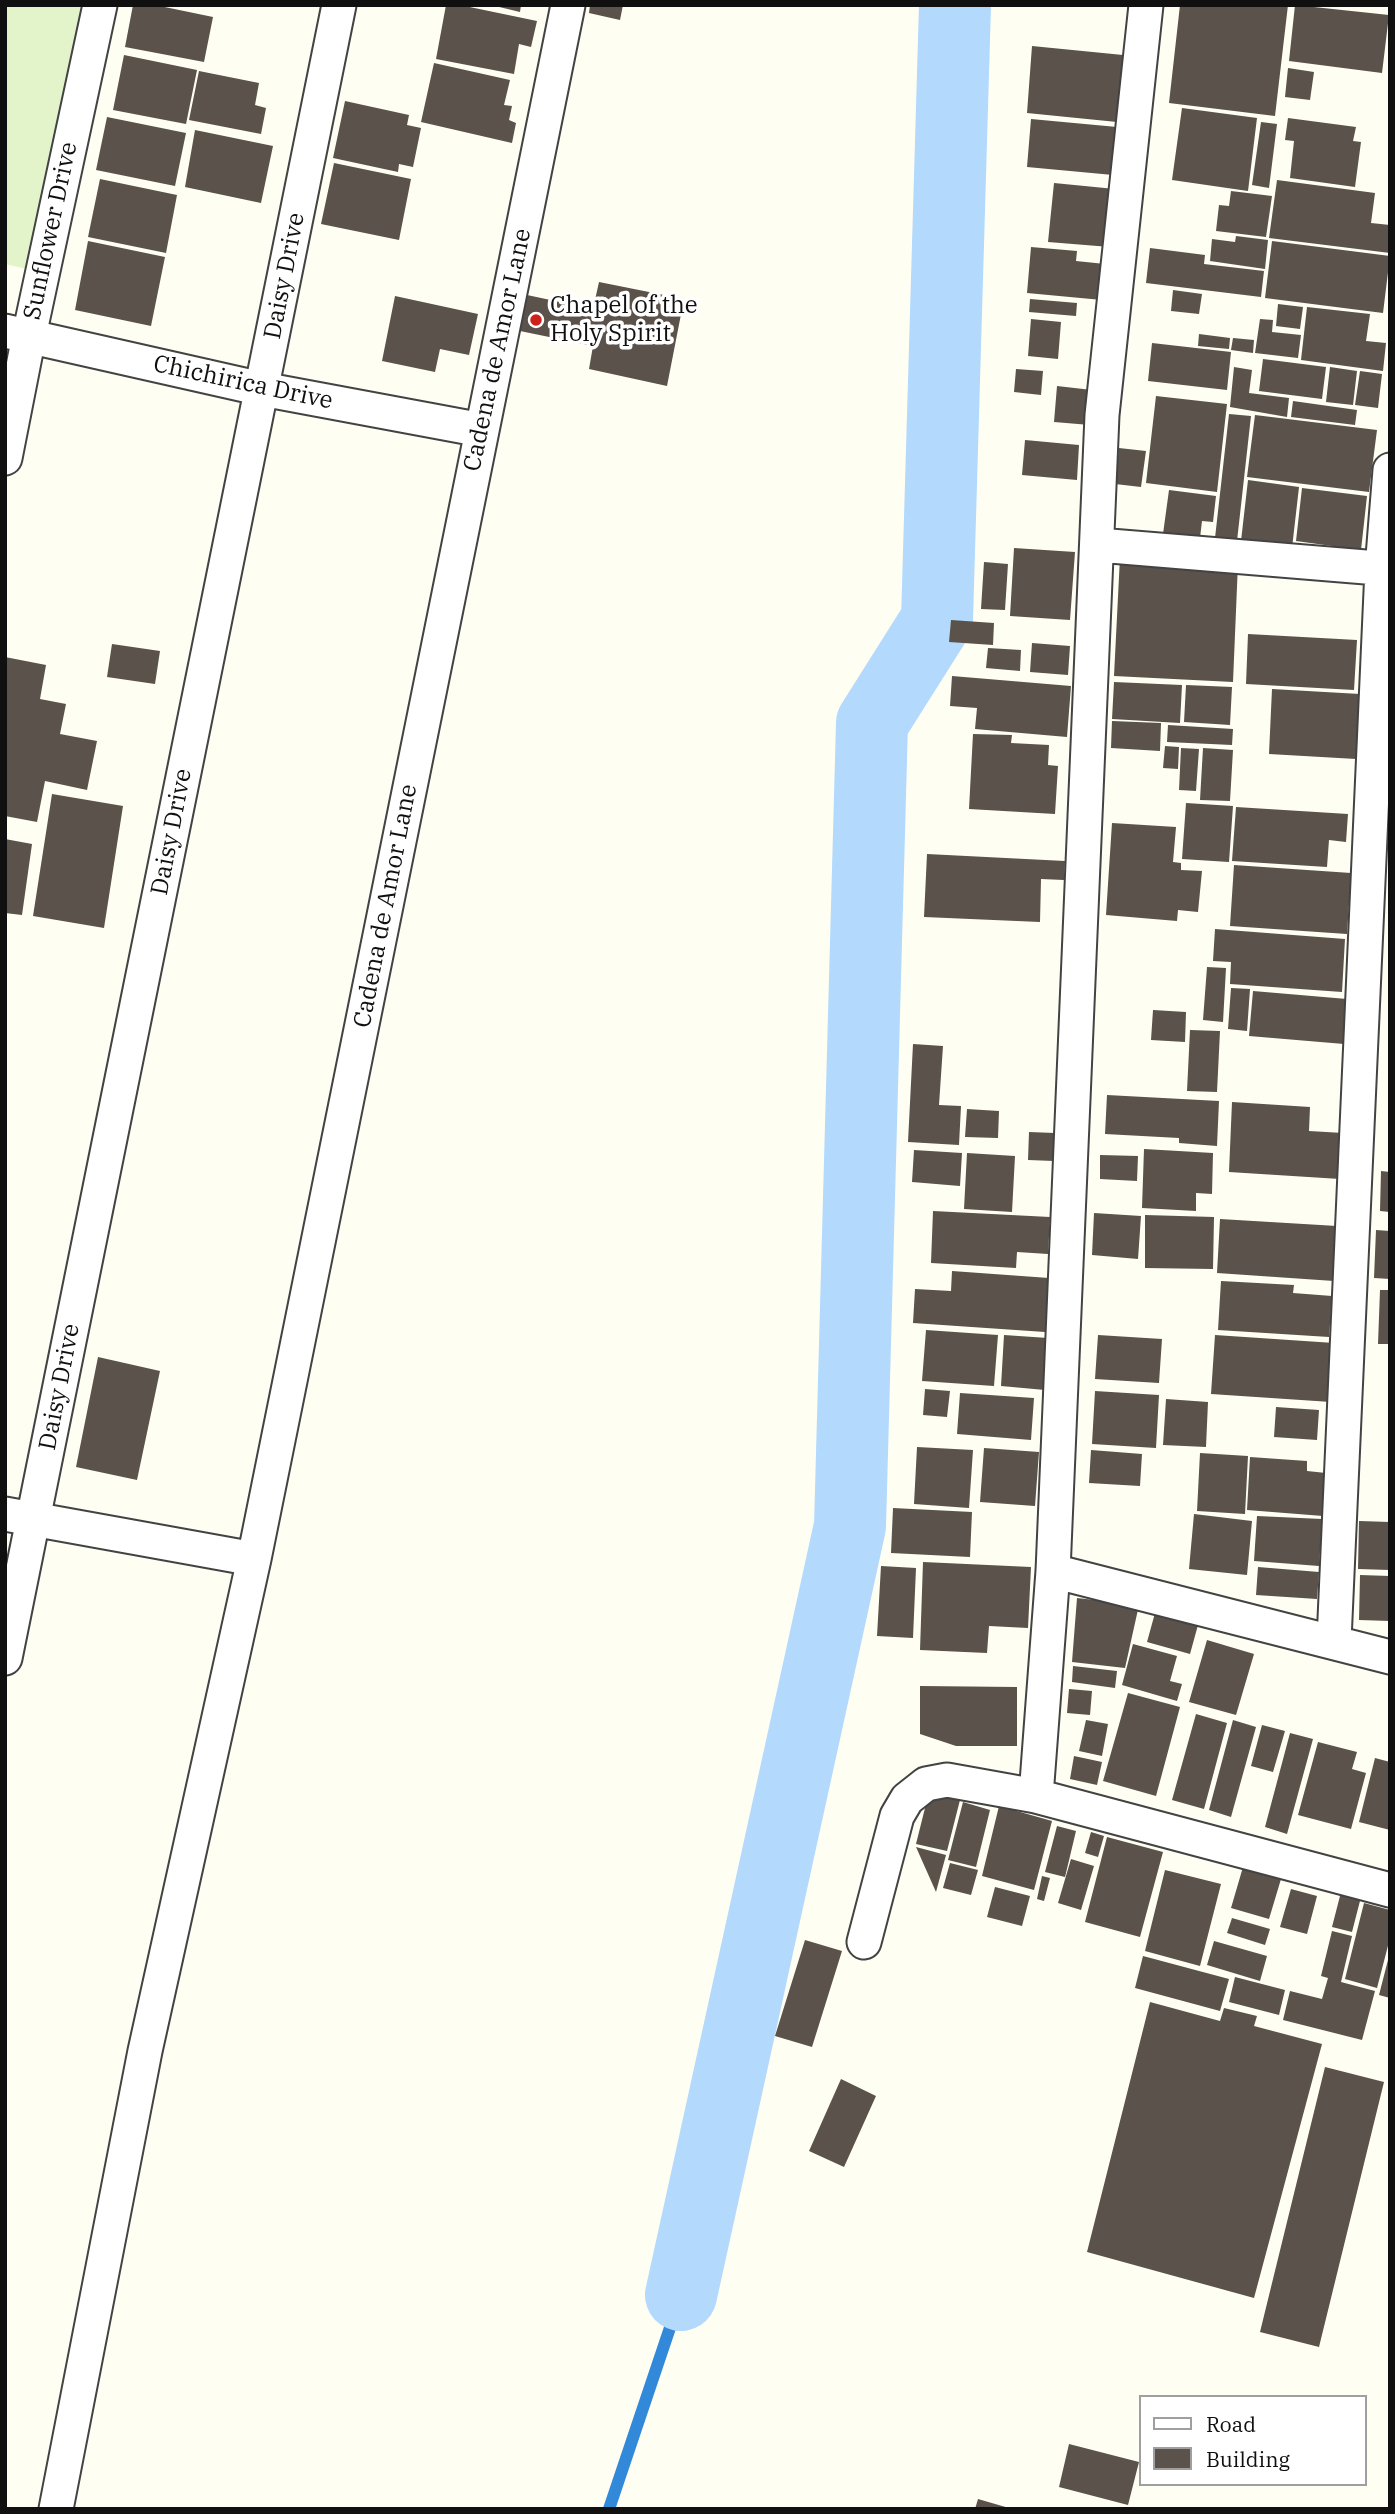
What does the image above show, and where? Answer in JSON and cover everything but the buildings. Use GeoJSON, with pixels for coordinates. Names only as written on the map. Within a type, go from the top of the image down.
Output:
{"type":"FeatureCollection","features":[{"type":"Feature","properties":{"kind":"street","name":"Sunflower Drive"},"geometry":{"type":"LineString","coordinates":[[5,458],[17,334],[100,5]]}},
{"type":"Feature","properties":{"kind":"street","name":"Daisy Drive"},"geometry":{"type":"LineString","coordinates":[[5,1658],[19,1517],[262,389],[339,5]]}},
{"type":"Feature","properties":{"kind":"street","name":"Cadena de Amor Lane"},"geometry":{"type":"LineString","coordinates":[[56,2509],[145,2051],[254,1559],[568,5]]}},
{"type":"Feature","properties":{"kind":"street"},"geometry":{"type":"LineString","coordinates":[[1036,1797],[1054,1571],[1102,415],[1146,5]]}},
{"type":"Feature","properties":{"kind":"street","name":"Chichirica Drive"},"geometry":{"type":"LineString","coordinates":[[17,334],[262,389],[481,430]]}},
{"type":"Feature","properties":{"kind":"street"},"geometry":{"type":"LineString","coordinates":[[1334,1641],[1390,470]]}},
{"type":"Feature","properties":{"kind":"street"},"geometry":{"type":"LineString","coordinates":[[1098,545],[1386,569]]}},
{"type":"Feature","properties":{"kind":"street"},"geometry":{"type":"LineString","coordinates":[[19,1517],[254,1559]]}},
{"type":"Feature","properties":{"kind":"street"},"geometry":{"type":"LineString","coordinates":[[1054,1571],[1390,1657]]}},
{"type":"Feature","properties":{"kind":"street"},"geometry":{"type":"LineString","coordinates":[[864,1942],[897,1816],[907,1799],[926,1784],[947,1780],[1036,1797],[1390,1889]]}},
{"type":"Feature","properties":{"kind":"green space"},"geometry":{"type":"Polygon","coordinates":[[[5,5],[86,5],[27,269],[5,264],[5,5]]]}},
{"type":"Feature","properties":{"kind":"waterway"},"geometry":{"type":"LineString","coordinates":[[681,2295],[850,1526],[872,723],[937,620],[955,5]]}},
{"type":"Feature","properties":{"kind":"waterway"},"geometry":{"type":"LineString","coordinates":[[609,2509],[681,2295]]}},
{"type":"Feature","properties":{"kind":"place","name":"Chapel of the Holy Spirit"},"geometry":{"type":"Point","coordinates":[536,320]}}]}
